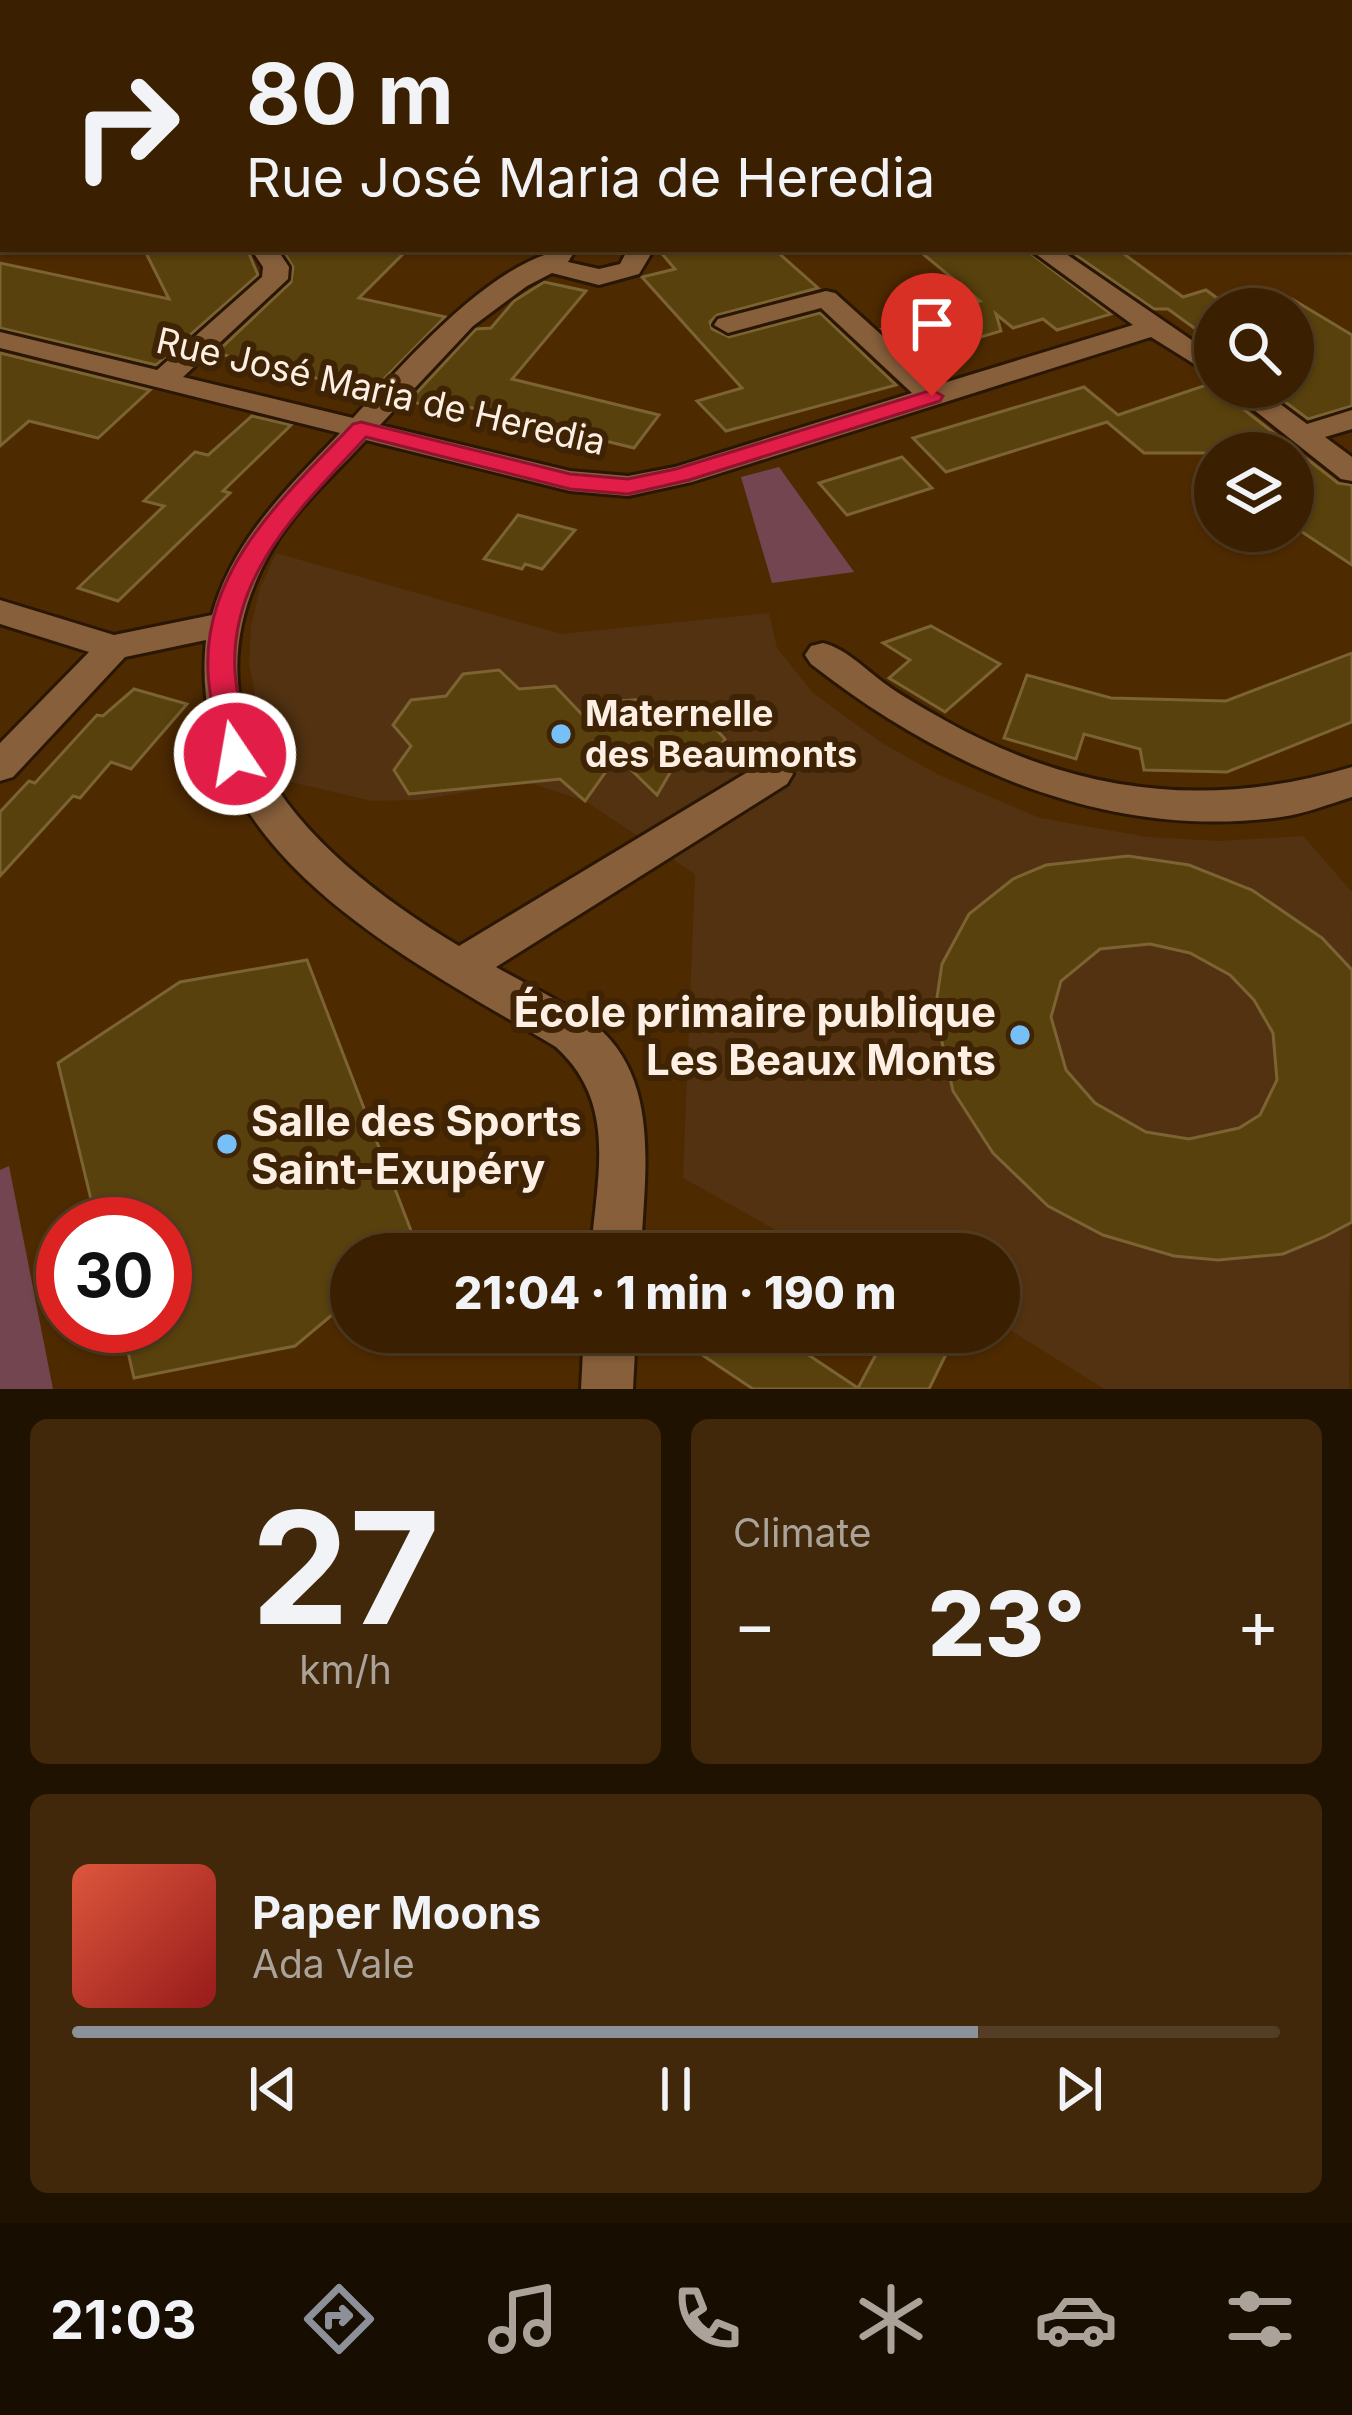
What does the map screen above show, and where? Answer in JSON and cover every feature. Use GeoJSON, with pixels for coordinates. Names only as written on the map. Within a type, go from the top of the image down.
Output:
{"type":"FeatureCollection","features":[{"type":"Feature","properties":{"kind":"street"},"geometry":{"type":"LineString","coordinates":[[163,380],[274,278],[276,267],[266,252]]}},
{"type":"Feature","properties":{"kind":"street"},"geometry":{"type":"LineString","coordinates":[[617,1233],[623,1121],[611,1081],[572,1034],[330,881],[273,822],[247,778],[229,732],[221,670],[226,624],[238,583],[269,528],[464,319],[558,257],[606,276],[634,266],[639,252]]}},
{"type":"Feature","properties":{"kind":"street"},"geometry":{"type":"LineString","coordinates":[[1046,252],[1194,354]]}},
{"type":"Feature","properties":{"kind":"street"},"geometry":{"type":"LineString","coordinates":[[728,325],[826,299],[932,396]]}},
{"type":"Feature","properties":{"kind":"street","name":"Rue José Maria de Heredia"},"geometry":{"type":"LineString","coordinates":[[0,340],[570,482],[628,486],[681,475],[1156,326]]}},
{"type":"Feature","properties":{"kind":"street"},"geometry":{"type":"LineString","coordinates":[[1267,408],[1300,432]]}},
{"type":"Feature","properties":{"kind":"street"},"geometry":{"type":"LineString","coordinates":[[1312,432],[1352,418]]}},
{"type":"Feature","properties":{"kind":"street"},"geometry":{"type":"LineString","coordinates":[[1314,443],[1352,472]]}},
{"type":"Feature","properties":{"kind":"street"},"geometry":{"type":"LineString","coordinates":[[0,612],[114,647],[226,624]]}},
{"type":"Feature","properties":{"kind":"street"},"geometry":{"type":"LineString","coordinates":[[0,767],[114,647]]}},
{"type":"Feature","properties":{"kind":"street"},"geometry":{"type":"LineString","coordinates":[[823,656],[889,708],[945,738],[994,762],[1064,784],[1156,802],[1244,808],[1316,797],[1352,782]]}},
{"type":"Feature","properties":{"kind":"street"},"geometry":{"type":"LineString","coordinates":[[462,966],[774,774]]}},
{"type":"Feature","properties":{"kind":"street"},"geometry":{"type":"LineString","coordinates":[[607,1389],[609,1353]]}},
{"type":"Feature","properties":{"kind":"shaded area"},"geometry":{"type":"Polygon","coordinates":[[[779,467],[854,572],[772,583],[741,477],[779,467]]]}},
{"type":"Feature","properties":{"kind":"shaded area","name":"École primaire publique Les Beaux Monts"},"geometry":{"type":"Polygon","coordinates":[[[276,553],[561,634],[769,613],[777,648],[813,693],[882,743],[939,775],[1040,818],[1148,837],[1219,841],[1303,836],[1352,892],[1349,1389],[1104,1389],[1020,1336],[1020,1233],[781,1233],[683,1178],[695,874],[585,801],[527,782],[419,800],[372,801],[283,780],[264,741],[249,663],[260,588],[276,553]]]}},
{"type":"Feature","properties":{"kind":"shaded area"},"geometry":{"type":"Polygon","coordinates":[[[9,1166],[36,1303],[36,1353],[46,1353],[53,1389],[0,1389],[0,1170],[9,1166]]]}},
{"type":"Feature","properties":{"kind":"building"},"geometry":{"type":"Polygon","coordinates":[[[146,252],[248,252],[258,275],[156,365],[0,328],[0,263],[169,299],[146,252]]]}},
{"type":"Feature","properties":{"kind":"building"},"geometry":{"type":"Polygon","coordinates":[[[284,252],[405,252],[359,298],[445,317],[371,392],[216,353],[291,282],[293,267],[284,252]]]}},
{"type":"Feature","properties":{"kind":"building"},"geometry":{"type":"Polygon","coordinates":[[[661,252],[777,252],[818,288],[717,315],[710,322],[712,329],[729,337],[820,313],[896,385],[726,431],[697,401],[742,388],[642,277],[675,269],[661,252]]]}},
{"type":"Feature","properties":{"kind":"building"},"geometry":{"type":"Polygon","coordinates":[[[921,252],[1029,252],[1111,314],[1057,330],[1043,319],[1013,328],[996,314],[1001,331],[913,357],[882,329],[980,301],[921,252]]]}},
{"type":"Feature","properties":{"kind":"building"},"geometry":{"type":"Polygon","coordinates":[[[1071,252],[1121,252],[1183,297],[1194,294],[1194,328],[1168,309],[1154,309],[1071,252]]]}},
{"type":"Feature","properties":{"kind":"building"},"geometry":{"type":"Polygon","coordinates":[[[544,282],[586,291],[512,379],[659,415],[634,448],[456,404],[450,411],[409,401],[476,329],[491,328],[514,301],[544,282]]]}},
{"type":"Feature","properties":{"kind":"building"},"geometry":{"type":"Polygon","coordinates":[[[1314,312],[1352,335],[1352,406],[1308,419],[1293,408],[1314,408],[1314,312]]]}},
{"type":"Feature","properties":{"kind":"building"},"geometry":{"type":"Polygon","coordinates":[[[0,353],[150,390],[98,438],[29,421],[0,446],[0,353]]]}},
{"type":"Feature","properties":{"kind":"building"},"geometry":{"type":"Polygon","coordinates":[[[1084,387],[1118,415],[1194,389],[1194,408],[1242,408],[1273,432],[1194,432],[1194,453],[1144,453],[1107,422],[946,472],[913,438],[1084,387]]]}},
{"type":"Feature","properties":{"kind":"building"},"geometry":{"type":"Polygon","coordinates":[[[252,416],[291,425],[223,491],[230,493],[118,601],[78,588],[164,506],[144,501],[195,452],[208,455],[252,416]]]}},
{"type":"Feature","properties":{"kind":"building"},"geometry":{"type":"Polygon","coordinates":[[[902,457],[932,488],[847,515],[819,483],[902,457]]]}},
{"type":"Feature","properties":{"kind":"building"},"geometry":{"type":"Polygon","coordinates":[[[1314,464],[1338,483],[1352,485],[1352,565],[1314,540],[1314,464]]]}},
{"type":"Feature","properties":{"kind":"building"},"geometry":{"type":"Polygon","coordinates":[[[518,515],[575,530],[542,569],[484,559],[518,515]]]}},
{"type":"Feature","properties":{"kind":"building"},"geometry":{"type":"Polygon","coordinates":[[[931,626],[1000,664],[945,712],[889,678],[910,660],[883,643],[931,626]]]}},
{"type":"Feature","properties":{"kind":"building"},"geometry":{"type":"Polygon","coordinates":[[[1352,653],[1352,722],[1227,772],[1144,770],[1140,749],[1084,734],[1076,759],[1004,738],[1027,675],[1111,698],[1226,701],[1352,653]]]}},
{"type":"Feature","properties":{"kind":"building","name":"Maternelle des Beaumonts"},"geometry":{"type":"Polygon","coordinates":[[[499,670],[519,689],[555,686],[592,725],[607,702],[645,699],[664,719],[703,715],[725,739],[712,763],[674,766],[657,795],[617,756],[585,801],[560,779],[409,794],[394,770],[411,746],[393,725],[411,700],[446,696],[463,674],[499,670]]]}},
{"type":"Feature","properties":{"kind":"building"},"geometry":{"type":"Polygon","coordinates":[[[134,689],[187,704],[131,769],[111,762],[0,876],[0,812],[29,781],[35,783],[97,715],[103,716],[134,689]]]}},
{"type":"Feature","properties":{"kind":"building"},"geometry":{"type":"Polygon","coordinates":[[[1128,856],[1189,865],[1252,890],[1322,938],[1352,970],[1352,1222],[1283,1254],[1218,1260],[1174,1256],[1103,1235],[1048,1206],[993,1153],[953,1091],[935,1011],[942,964],[969,914],[1013,879],[1046,865],[1128,856]],[[1150,944],[1100,949],[1061,981],[1051,1017],[1066,1070],[1095,1103],[1146,1132],[1189,1139],[1239,1128],[1260,1115],[1277,1080],[1273,1033],[1254,1000],[1230,975],[1190,953],[1150,944]]]}},
{"type":"Feature","properties":{"kind":"building","name":"Salle des Sports Saint-Exupéry"},"geometry":{"type":"Polygon","coordinates":[[[307,960],[412,1233],[330,1233],[330,1317],[295,1346],[134,1378],[128,1353],[192,1353],[192,1197],[90,1197],[58,1063],[180,982],[307,960]]]}},
{"type":"Feature","properties":{"kind":"building"},"geometry":{"type":"Polygon","coordinates":[[[699,1353],[806,1353],[858,1388],[877,1353],[947,1353],[929,1389],[753,1389],[699,1353]]]}},
{"type":"Feature","properties":{"kind":"place","name":"Maternelle des Beaumonts"},"geometry":{"type":"Point","coordinates":[561,734]}},
{"type":"Feature","properties":{"kind":"place","name":"École primaire publique Les Beaux Monts"},"geometry":{"type":"Point","coordinates":[1020,1035]}},
{"type":"Feature","properties":{"kind":"place","name":"Salle des Sports Saint-Exupéry"},"geometry":{"type":"Point","coordinates":[227,1144]}},
{"type":"Feature","properties":{"kind":"route"},"geometry":{"type":"LineString","coordinates":[[235,754],[221,670],[226,624],[238,583],[269,528],[361,429],[570,482],[611,487],[660,481],[932,396]]}}]}
